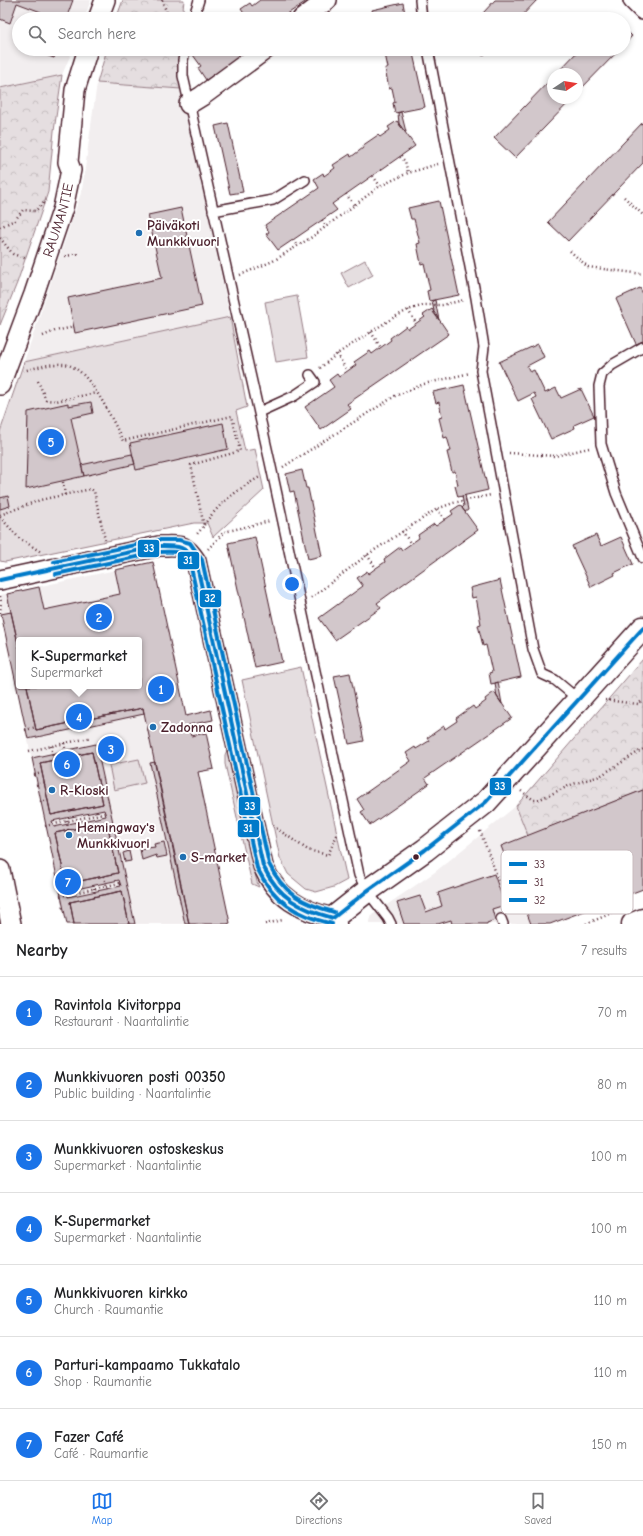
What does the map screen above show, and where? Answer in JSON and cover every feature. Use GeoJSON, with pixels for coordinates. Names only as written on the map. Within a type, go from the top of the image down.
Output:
{"type":"FeatureCollection","features":[{"type":"Feature","properties":{"kind":"street"},"geometry":{"type":"LineString","coordinates":[[101,12],[105,0]]}},
{"type":"Feature","properties":{"kind":"street"},"geometry":{"type":"LineString","coordinates":[[311,12],[327,0]]}},
{"type":"Feature","properties":{"kind":"street"},"geometry":{"type":"LineString","coordinates":[[633,0],[643,10]]}},
{"type":"Feature","properties":{"kind":"street","name":"RAUMANTIE"},"geometry":{"type":"LineString","coordinates":[[0,385],[63,208],[71,170],[68,162],[75,90],[86,56]]}},
{"type":"Feature","properties":{"kind":"street"},"geometry":{"type":"LineString","coordinates":[[189,104],[256,56]]}},
{"type":"Feature","properties":{"kind":"street"},"geometry":{"type":"LineString","coordinates":[[0,580],[160,546],[178,546],[188,549],[196,561],[263,866],[268,878],[277,890],[288,899],[315,914],[334,921],[367,890],[425,850],[486,802],[643,628]]}},
{"type":"Feature","properties":{"kind":"street"},"geometry":{"type":"LineString","coordinates":[[0,870],[11,924]]}},
{"type":"Feature","properties":{"kind":"street"},"geometry":{"type":"LineString","coordinates":[[627,916],[643,920]]}},
{"type":"Feature","properties":{"kind":"lane"},"geometry":{"type":"LineString","coordinates":[[195,12],[199,0]]}},
{"type":"Feature","properties":{"kind":"lane"},"geometry":{"type":"LineString","coordinates":[[420,0],[421,12]]}},
{"type":"Feature","properties":{"kind":"lane"},"geometry":{"type":"LineString","coordinates":[[184,56],[183,76],[273,473],[359,875],[367,890],[385,913],[391,924]]}},
{"type":"Feature","properties":{"kind":"lane"},"geometry":{"type":"LineString","coordinates":[[429,56],[476,298],[484,347],[481,371],[534,649],[542,674],[555,680],[579,700]]}},
{"type":"Feature","properties":{"kind":"lane"},"geometry":{"type":"LineString","coordinates":[[213,211],[273,200],[305,180]]}},
{"type":"Feature","properties":{"kind":"lane"},"geometry":{"type":"LineString","coordinates":[[643,347],[612,365],[602,374],[599,386],[601,444],[616,493],[643,558]]}},
{"type":"Feature","properties":{"kind":"lane"},"geometry":{"type":"LineString","coordinates":[[259,412],[294,396],[315,382],[310,375]]}},
{"type":"Feature","properties":{"kind":"path"},"geometry":{"type":"LineString","coordinates":[[162,0],[166,12]]}},
{"type":"Feature","properties":{"kind":"path"},"geometry":{"type":"LineString","coordinates":[[400,157],[405,161],[408,173]]}},
{"type":"Feature","properties":{"kind":"path"},"geometry":{"type":"LineString","coordinates":[[228,279],[257,269],[273,261],[326,227],[380,186],[408,173],[450,161]]}},
{"type":"Feature","properties":{"kind":"path"},"geometry":{"type":"LineString","coordinates":[[373,176],[380,186]]}},
{"type":"Feature","properties":{"kind":"path"},"geometry":{"type":"LineString","coordinates":[[346,194],[354,205]]}},
{"type":"Feature","properties":{"kind":"path"},"geometry":{"type":"LineString","coordinates":[[0,227],[15,220],[22,210],[35,211],[52,197]]}},
{"type":"Feature","properties":{"kind":"path"},"geometry":{"type":"LineString","coordinates":[[624,197],[643,215]]}},
{"type":"Feature","properties":{"kind":"path"},"geometry":{"type":"LineString","coordinates":[[322,220],[326,227]]}},
{"type":"Feature","properties":{"kind":"path"},"geometry":{"type":"LineString","coordinates":[[0,238],[13,254],[28,260],[31,251],[48,253]]}},
{"type":"Feature","properties":{"kind":"path"},"geometry":{"type":"LineString","coordinates":[[293,240],[297,246]]}},
{"type":"Feature","properties":{"kind":"path"},"geometry":{"type":"LineString","coordinates":[[570,251],[588,267],[643,274]]}},
{"type":"Feature","properties":{"kind":"path"},"geometry":{"type":"LineString","coordinates":[[310,375],[337,354],[408,310],[425,305],[442,305],[476,298]]}},
{"type":"Feature","properties":{"kind":"path"},"geometry":{"type":"LineString","coordinates":[[408,310],[416,324]]}},
{"type":"Feature","properties":{"kind":"path"},"geometry":{"type":"LineString","coordinates":[[43,336],[74,326]]}},
{"type":"Feature","properties":{"kind":"path"},"geometry":{"type":"LineString","coordinates":[[371,332],[381,348]]}},
{"type":"Feature","properties":{"kind":"path"},"geometry":{"type":"LineString","coordinates":[[337,354],[347,371]]}},
{"type":"Feature","properties":{"kind":"path"},"geometry":{"type":"LineString","coordinates":[[17,372],[54,364],[73,366],[85,376],[102,402],[123,441],[232,416],[240,451],[191,465],[204,526]]}},
{"type":"Feature","properties":{"kind":"path"},"geometry":{"type":"LineString","coordinates":[[197,534],[213,512],[233,494],[264,475],[273,473],[395,396],[424,384],[481,371]]}},
{"type":"Feature","properties":{"kind":"path"},"geometry":{"type":"LineString","coordinates":[[38,381],[46,400],[56,401],[96,393]]}},
{"type":"Feature","properties":{"kind":"path"},"geometry":{"type":"LineString","coordinates":[[497,451],[555,456],[601,444]]}},
{"type":"Feature","properties":{"kind":"path"},"geometry":{"type":"LineString","coordinates":[[63,482],[65,495]]}},
{"type":"Feature","properties":{"kind":"path"},"geometry":{"type":"LineString","coordinates":[[43,554],[18,538],[0,516],[40,500],[92,489],[94,491],[105,540],[103,544]]}},
{"type":"Feature","properties":{"kind":"path"},"geometry":{"type":"LineString","coordinates":[[301,606],[367,555],[437,509],[453,503],[504,492]]}},
{"type":"Feature","properties":{"kind":"path"},"geometry":{"type":"LineString","coordinates":[[437,509],[445,520]]}},
{"type":"Feature","properties":{"kind":"path"},"geometry":{"type":"LineString","coordinates":[[196,561],[224,532],[282,519]]}},
{"type":"Feature","properties":{"kind":"path"},"geometry":{"type":"LineString","coordinates":[[402,531],[411,544]]}},
{"type":"Feature","properties":{"kind":"path"},"geometry":{"type":"LineString","coordinates":[[367,555],[376,568]]}},
{"type":"Feature","properties":{"kind":"path"},"geometry":{"type":"LineString","coordinates":[[0,596],[2,602],[0,613]]}},
{"type":"Feature","properties":{"kind":"path"},"geometry":{"type":"LineString","coordinates":[[600,699],[638,704],[643,700]]}},
{"type":"Feature","properties":{"kind":"path"},"geometry":{"type":"LineString","coordinates":[[24,730],[36,727]]}},
{"type":"Feature","properties":{"kind":"path"},"geometry":{"type":"LineString","coordinates":[[29,751],[88,738]]}},
{"type":"Feature","properties":{"kind":"path"},"geometry":{"type":"LineString","coordinates":[[64,743],[67,758]]}},
{"type":"Feature","properties":{"kind":"path"},"geometry":{"type":"LineString","coordinates":[[51,746],[54,760]]}},
{"type":"Feature","properties":{"kind":"path"},"geometry":{"type":"LineString","coordinates":[[519,790],[534,800],[538,800],[573,784],[600,776],[643,749]]}},
{"type":"Feature","properties":{"kind":"path"},"geometry":{"type":"LineString","coordinates":[[34,775],[42,773]]}},
{"type":"Feature","properties":{"kind":"path"},"geometry":{"type":"LineString","coordinates":[[36,785],[44,783]]}},
{"type":"Feature","properties":{"kind":"path"},"geometry":{"type":"LineString","coordinates":[[40,802],[48,800]]}},
{"type":"Feature","properties":{"kind":"path"},"geometry":{"type":"LineString","coordinates":[[45,826],[105,813]]}},
{"type":"Feature","properties":{"kind":"path"},"geometry":{"type":"LineString","coordinates":[[267,823],[308,850],[328,855],[346,816]]}},
{"type":"Feature","properties":{"kind":"path"},"geometry":{"type":"LineString","coordinates":[[469,816],[479,828],[501,887]]}},
{"type":"Feature","properties":{"kind":"path"},"geometry":{"type":"LineString","coordinates":[[67,821],[68,830]]}},
{"type":"Feature","properties":{"kind":"path"},"geometry":{"type":"LineString","coordinates":[[104,876],[106,886]]}},
{"type":"Feature","properties":{"kind":"path"},"geometry":{"type":"LineString","coordinates":[[60,896],[120,883]]}},
{"type":"Feature","properties":{"kind":"path"},"geometry":{"type":"LineString","coordinates":[[94,888],[94,897]]}},
{"type":"Feature","properties":{"kind":"path"},"geometry":{"type":"LineString","coordinates":[[586,924],[627,916]]}},
{"type":"Feature","properties":{"kind":"path"},"geometry":{"type":"LineString","coordinates":[[265,924],[283,920]]}},
{"type":"Feature","properties":{"kind":"shaded area"},"geometry":{"type":"Polygon","coordinates":[[[0,0],[91,0],[87,12],[12,12],[12,56],[70,56],[62,75],[0,88],[0,0]]]}},
{"type":"Feature","properties":{"kind":"shaded area","name":"Päiväkoti Munkkivuori"},"geometry":{"type":"Polygon","coordinates":[[[97,83],[181,89],[230,317],[24,362],[82,190],[97,83]]]}},
{"type":"Feature","properties":{"kind":"shaded area"},"geometry":{"type":"Polygon","coordinates":[[[153,562],[230,924],[67,924],[17,689],[142,689],[142,637],[16,637],[16,684],[1,614],[0,595],[153,562]]]}},
{"type":"Feature","properties":{"kind":"shaded area"},"geometry":{"type":"Polygon","coordinates":[[[516,806],[528,835],[532,850],[501,850],[501,914],[548,914],[550,924],[369,924],[372,915],[435,872],[516,806]]]}},
{"type":"Feature","properties":{"kind":"green space"},"geometry":{"type":"Polygon","coordinates":[[[123,0],[184,0],[183,12],[119,12],[123,0]]]}},
{"type":"Feature","properties":{"kind":"green space"},"geometry":{"type":"Polygon","coordinates":[[[105,56],[179,56],[178,64],[181,89],[97,83],[105,56]]]}},
{"type":"Feature","properties":{"kind":"green space"},"geometry":{"type":"Polygon","coordinates":[[[62,75],[54,131],[48,192],[17,283],[0,325],[0,88],[62,75]]]}},
{"type":"Feature","properties":{"kind":"green space"},"geometry":{"type":"Polygon","coordinates":[[[365,260],[373,275],[349,288],[341,273],[365,260]]]}},
{"type":"Feature","properties":{"kind":"green space"},"geometry":{"type":"Polygon","coordinates":[[[297,296],[308,357],[276,362],[265,302],[297,296]]]}},
{"type":"Feature","properties":{"kind":"green space"},"geometry":{"type":"Polygon","coordinates":[[[230,317],[247,407],[236,411],[245,451],[255,449],[264,490],[213,537],[207,523],[194,523],[5,562],[0,561],[0,432],[24,362],[230,317]]]}},
{"type":"Feature","properties":{"kind":"green space"},"geometry":{"type":"Polygon","coordinates":[[[643,659],[643,790],[528,836],[516,806],[643,659]]]}},
{"type":"Feature","properties":{"kind":"green space"},"geometry":{"type":"Polygon","coordinates":[[[301,667],[347,880],[334,887],[316,892],[306,889],[288,874],[280,858],[242,680],[301,667]]]}},
{"type":"Feature","properties":{"kind":"green space"},"geometry":{"type":"Polygon","coordinates":[[[227,750],[259,887],[252,884],[225,764],[225,755],[227,750]]]}},
{"type":"Feature","properties":{"kind":"green space"},"geometry":{"type":"Polygon","coordinates":[[[139,759],[145,783],[114,790],[109,765],[139,759]]]}},
{"type":"Feature","properties":{"kind":"building"},"geometry":{"type":"Polygon","coordinates":[[[0,0],[73,0],[69,12],[41,12],[17,3],[14,12],[12,12],[10,23],[0,19],[0,0]]]}},
{"type":"Feature","properties":{"kind":"building"},"geometry":{"type":"Polygon","coordinates":[[[260,0],[308,0],[290,12],[243,12],[241,9],[250,3],[252,6],[260,0]]]}},
{"type":"Feature","properties":{"kind":"building"},"geometry":{"type":"Polygon","coordinates":[[[495,0],[537,0],[526,12],[484,12],[495,0]]]}},
{"type":"Feature","properties":{"kind":"building"},"geometry":{"type":"Polygon","coordinates":[[[403,3],[405,12],[372,12],[372,10],[403,3]]]}},
{"type":"Feature","properties":{"kind":"building"},"geometry":{"type":"Polygon","coordinates":[[[194,56],[241,56],[206,80],[198,68],[201,66],[194,56]]]}},
{"type":"Feature","properties":{"kind":"building"},"geometry":{"type":"Polygon","coordinates":[[[385,56],[414,56],[425,107],[395,113],[393,103],[395,102],[392,88],[389,89],[385,68],[388,68],[385,56]]]}},
{"type":"Feature","properties":{"kind":"building"},"geometry":{"type":"Polygon","coordinates":[[[573,56],[613,56],[583,87],[583,68],[562,68],[573,56]]]}},
{"type":"Feature","properties":{"kind":"building"},"geometry":{"type":"Polygon","coordinates":[[[547,83],[547,104],[567,104],[515,158],[494,138],[547,83]]]}},
{"type":"Feature","properties":{"kind":"building"},"geometry":{"type":"Polygon","coordinates":[[[401,112],[406,132],[399,124],[398,113],[401,112]]]}},
{"type":"Feature","properties":{"kind":"building"},"geometry":{"type":"Polygon","coordinates":[[[397,121],[415,146],[332,204],[337,210],[278,250],[266,234],[269,232],[265,225],[319,188],[314,179],[323,173],[324,176],[335,168],[333,165],[350,154],[351,157],[363,148],[362,146],[378,135],[380,137],[390,130],[388,127],[397,121]]]}},
{"type":"Feature","properties":{"kind":"building"},"geometry":{"type":"Polygon","coordinates":[[[643,122],[643,163],[568,241],[548,222],[643,122]]]}},
{"type":"Feature","properties":{"kind":"building"},"geometry":{"type":"Polygon","coordinates":[[[228,123],[243,192],[230,194],[215,126],[228,123]]]}},
{"type":"Feature","properties":{"kind":"building"},"geometry":{"type":"Polygon","coordinates":[[[439,201],[459,295],[429,301],[427,291],[430,290],[424,263],[421,264],[417,244],[420,243],[414,219],[411,219],[408,208],[439,201]]]}},
{"type":"Feature","properties":{"kind":"building"},"geometry":{"type":"Polygon","coordinates":[[[181,208],[202,306],[75,333],[68,298],[162,278],[148,215],[181,208]]]}},
{"type":"Feature","properties":{"kind":"building"},"geometry":{"type":"Polygon","coordinates":[[[640,288],[643,294],[643,341],[636,344],[616,299],[640,288]]]}},
{"type":"Feature","properties":{"kind":"building"},"geometry":{"type":"Polygon","coordinates":[[[435,300],[439,320],[433,312],[432,301],[435,300]]]}},
{"type":"Feature","properties":{"kind":"building"},"geometry":{"type":"Polygon","coordinates":[[[432,309],[449,334],[347,404],[351,409],[321,430],[305,407],[334,387],[329,380],[337,374],[339,377],[356,365],[354,362],[370,351],[372,354],[391,340],[390,338],[406,326],[408,329],[425,317],[423,315],[432,309]]]}},
{"type":"Feature","properties":{"kind":"building"},"geometry":{"type":"Polygon","coordinates":[[[538,344],[544,357],[527,366],[530,372],[534,370],[545,393],[556,388],[561,398],[581,389],[594,416],[574,425],[575,428],[551,439],[532,399],[536,397],[534,393],[518,401],[499,362],[538,344]]]}},
{"type":"Feature","properties":{"kind":"building"},"geometry":{"type":"Polygon","coordinates":[[[464,385],[488,490],[458,497],[455,486],[458,485],[455,471],[452,472],[447,452],[451,451],[447,437],[444,438],[439,418],[442,417],[439,402],[436,403],[433,392],[464,385]]]}},
{"type":"Feature","properties":{"kind":"building"},"geometry":{"type":"Polygon","coordinates":[[[91,402],[93,413],[71,418],[84,476],[26,489],[28,412],[68,403],[68,406],[91,402]]]}},
{"type":"Feature","properties":{"kind":"building"},"geometry":{"type":"Polygon","coordinates":[[[223,423],[228,449],[136,470],[130,443],[223,423]]]}},
{"type":"Feature","properties":{"kind":"building"},"geometry":{"type":"Polygon","coordinates":[[[132,454],[135,464],[84,476],[81,465],[132,454]]]}},
{"type":"Feature","properties":{"kind":"building"},"geometry":{"type":"Polygon","coordinates":[[[302,470],[306,488],[308,488],[322,556],[308,559],[294,491],[290,492],[286,474],[302,470]]]}},
{"type":"Feature","properties":{"kind":"building"},"geometry":{"type":"Polygon","coordinates":[[[465,495],[468,510],[465,512],[462,508],[464,506],[462,496],[465,495]]]}},
{"type":"Feature","properties":{"kind":"building"},"geometry":{"type":"Polygon","coordinates":[[[8,496],[10,506],[0,509],[0,498],[8,496]]]}},
{"type":"Feature","properties":{"kind":"building"},"geometry":{"type":"Polygon","coordinates":[[[460,505],[478,530],[377,603],[381,608],[335,640],[319,618],[363,586],[357,578],[367,571],[368,574],[385,562],[384,559],[400,547],[402,550],[419,538],[418,535],[434,524],[436,526],[453,514],[451,511],[460,505]]]}},
{"type":"Feature","properties":{"kind":"building"},"geometry":{"type":"Polygon","coordinates":[[[596,535],[601,546],[621,537],[633,564],[614,573],[615,575],[591,587],[572,546],[596,535]]]}},
{"type":"Feature","properties":{"kind":"building"},"geometry":{"type":"Polygon","coordinates":[[[255,537],[282,662],[255,668],[228,543],[255,537]]]}},
{"type":"Feature","properties":{"kind":"building"},"geometry":{"type":"Polygon","coordinates":[[[153,562],[186,716],[211,710],[213,720],[188,725],[191,736],[206,733],[214,769],[198,772],[230,923],[227,924],[189,924],[143,708],[36,730],[28,689],[142,689],[142,637],[17,637],[7,594],[39,587],[44,610],[120,594],[115,570],[153,562]]]}},
{"type":"Feature","properties":{"kind":"building"},"geometry":{"type":"Polygon","coordinates":[[[500,580],[521,677],[491,684],[489,673],[492,672],[486,645],[483,646],[478,625],[481,624],[476,597],[472,598],[470,588],[500,580]]]}},
{"type":"Feature","properties":{"kind":"building"},"geometry":{"type":"Polygon","coordinates":[[[11,612],[17,637],[16,683],[1,614],[11,612]]]}},
{"type":"Feature","properties":{"kind":"building"},"geometry":{"type":"Polygon","coordinates":[[[350,673],[364,741],[349,744],[334,676],[350,673]]]}},
{"type":"Feature","properties":{"kind":"building"},"geometry":{"type":"Polygon","coordinates":[[[498,682],[502,704],[497,697],[495,683],[498,682]]]}},
{"type":"Feature","properties":{"kind":"building"},"geometry":{"type":"Polygon","coordinates":[[[17,689],[28,689],[36,730],[143,708],[144,714],[28,739],[17,689]]]}},
{"type":"Feature","properties":{"kind":"building"},"geometry":{"type":"Polygon","coordinates":[[[494,692],[512,718],[425,778],[429,784],[370,825],[361,812],[364,810],[357,799],[411,761],[406,753],[429,741],[427,738],[444,726],[445,729],[457,721],[456,718],[473,706],[475,709],[486,701],[485,699],[494,692]]]}},
{"type":"Feature","properties":{"kind":"building"},"geometry":{"type":"Polygon","coordinates":[[[96,744],[135,924],[129,924],[122,891],[70,902],[74,924],[67,924],[32,758],[96,744]],[[92,752],[40,763],[51,815],[103,804],[92,752]],[[104,810],[52,821],[54,827],[106,816],[104,810]],[[107,822],[55,833],[66,884],[118,873],[107,822]],[[119,880],[67,891],[68,897],[121,886],[119,880]]]}},
{"type":"Feature","properties":{"kind":"building"},"geometry":{"type":"Polygon","coordinates":[[[92,752],[103,804],[51,815],[40,763],[92,752]]]}},
{"type":"Feature","properties":{"kind":"building"},"geometry":{"type":"Polygon","coordinates":[[[155,762],[189,924],[185,924],[150,763],[155,762]]]}},
{"type":"Feature","properties":{"kind":"building"},"geometry":{"type":"Polygon","coordinates":[[[643,790],[643,889],[633,893],[633,850],[503,850],[501,846],[643,790]]]}},
{"type":"Feature","properties":{"kind":"building"},"geometry":{"type":"Polygon","coordinates":[[[107,822],[118,873],[66,884],[55,833],[107,822]]]}},
{"type":"Feature","properties":{"kind":"building"},"geometry":{"type":"Polygon","coordinates":[[[164,842],[167,856],[157,858],[156,855],[142,860],[140,849],[155,847],[154,844],[164,842]]]}},
{"type":"Feature","properties":{"kind":"building"},"geometry":{"type":"Polygon","coordinates":[[[129,851],[131,861],[125,862],[123,853],[129,851]]]}},
{"type":"Feature","properties":{"kind":"building"},"geometry":{"type":"Polygon","coordinates":[[[494,874],[501,894],[501,906],[492,909],[495,920],[487,924],[452,924],[451,920],[438,924],[404,924],[397,903],[420,896],[426,912],[442,906],[438,893],[494,874]]]}},
{"type":"Feature","properties":{"kind":"building"},"geometry":{"type":"Polygon","coordinates":[[[122,891],[129,924],[74,924],[70,902],[122,891]]]}},
{"type":"Feature","properties":{"kind":"building"},"geometry":{"type":"Polygon","coordinates":[[[527,914],[577,914],[550,924],[531,924],[527,914]]]}},
{"type":"Feature","properties":{"kind":"transit line","name":"32"},"geometry":{"type":"LineString","coordinates":[[54,562],[159,540],[179,540],[190,543],[202,560],[269,864],[281,883],[295,896],[313,905],[334,912]]}},
{"type":"Feature","properties":{"kind":"transit line","name":"33"},"geometry":{"type":"LineString","coordinates":[[0,580],[159,546],[171,546],[184,549],[192,556],[196,561],[263,866],[276,886],[292,901],[310,911],[333,918]]}},
{"type":"Feature","properties":{"kind":"transit line","name":"31"},"geometry":{"type":"LineString","coordinates":[[56,574],[160,552],[178,552],[184,555],[190,563],[257,868],[271,890],[287,905],[307,916],[332,924]]}},
{"type":"Feature","properties":{"kind":"transit line","name":"33"},"geometry":{"type":"LineString","coordinates":[[333,918],[367,891],[425,850],[486,802],[643,628]]}},
{"type":"Feature","properties":{"kind":"place","name":"Päiväkoti Munkkivuori"},"geometry":{"type":"Point","coordinates":[139,233]}},
{"type":"Feature","properties":{"kind":"place","name":"Munkkivuoren kirkko"},"geometry":{"type":"Point","coordinates":[51,442]}},
{"type":"Feature","properties":{"kind":"place","name":"Munkkivuoren posti 00350"},"geometry":{"type":"Point","coordinates":[99,617]}},
{"type":"Feature","properties":{"kind":"place","name":"Ravintola Kivitorppa"},"geometry":{"type":"Point","coordinates":[161,689]}},
{"type":"Feature","properties":{"kind":"place","name":"K-Supermarket"},"geometry":{"type":"Point","coordinates":[79,717]}},
{"type":"Feature","properties":{"kind":"place","name":"Zadonna"},"geometry":{"type":"Point","coordinates":[153,727]}},
{"type":"Feature","properties":{"kind":"place","name":"Munkkivuoren ostoskeskus"},"geometry":{"type":"Point","coordinates":[111,749]}},
{"type":"Feature","properties":{"kind":"place","name":"Parturi-kampaamo Tukkatalo"},"geometry":{"type":"Point","coordinates":[67,764]}},
{"type":"Feature","properties":{"kind":"place","name":"R-Kioski"},"geometry":{"type":"Point","coordinates":[52,790]}},
{"type":"Feature","properties":{"kind":"place","name":"Hemingway's Munkkivuori"},"geometry":{"type":"Point","coordinates":[69,835]}},
{"type":"Feature","properties":{"kind":"place","name":"S-market"},"geometry":{"type":"Point","coordinates":[183,857]}},
{"type":"Feature","properties":{"kind":"place","name":"Fazer Café"},"geometry":{"type":"Point","coordinates":[68,882]}}]}
